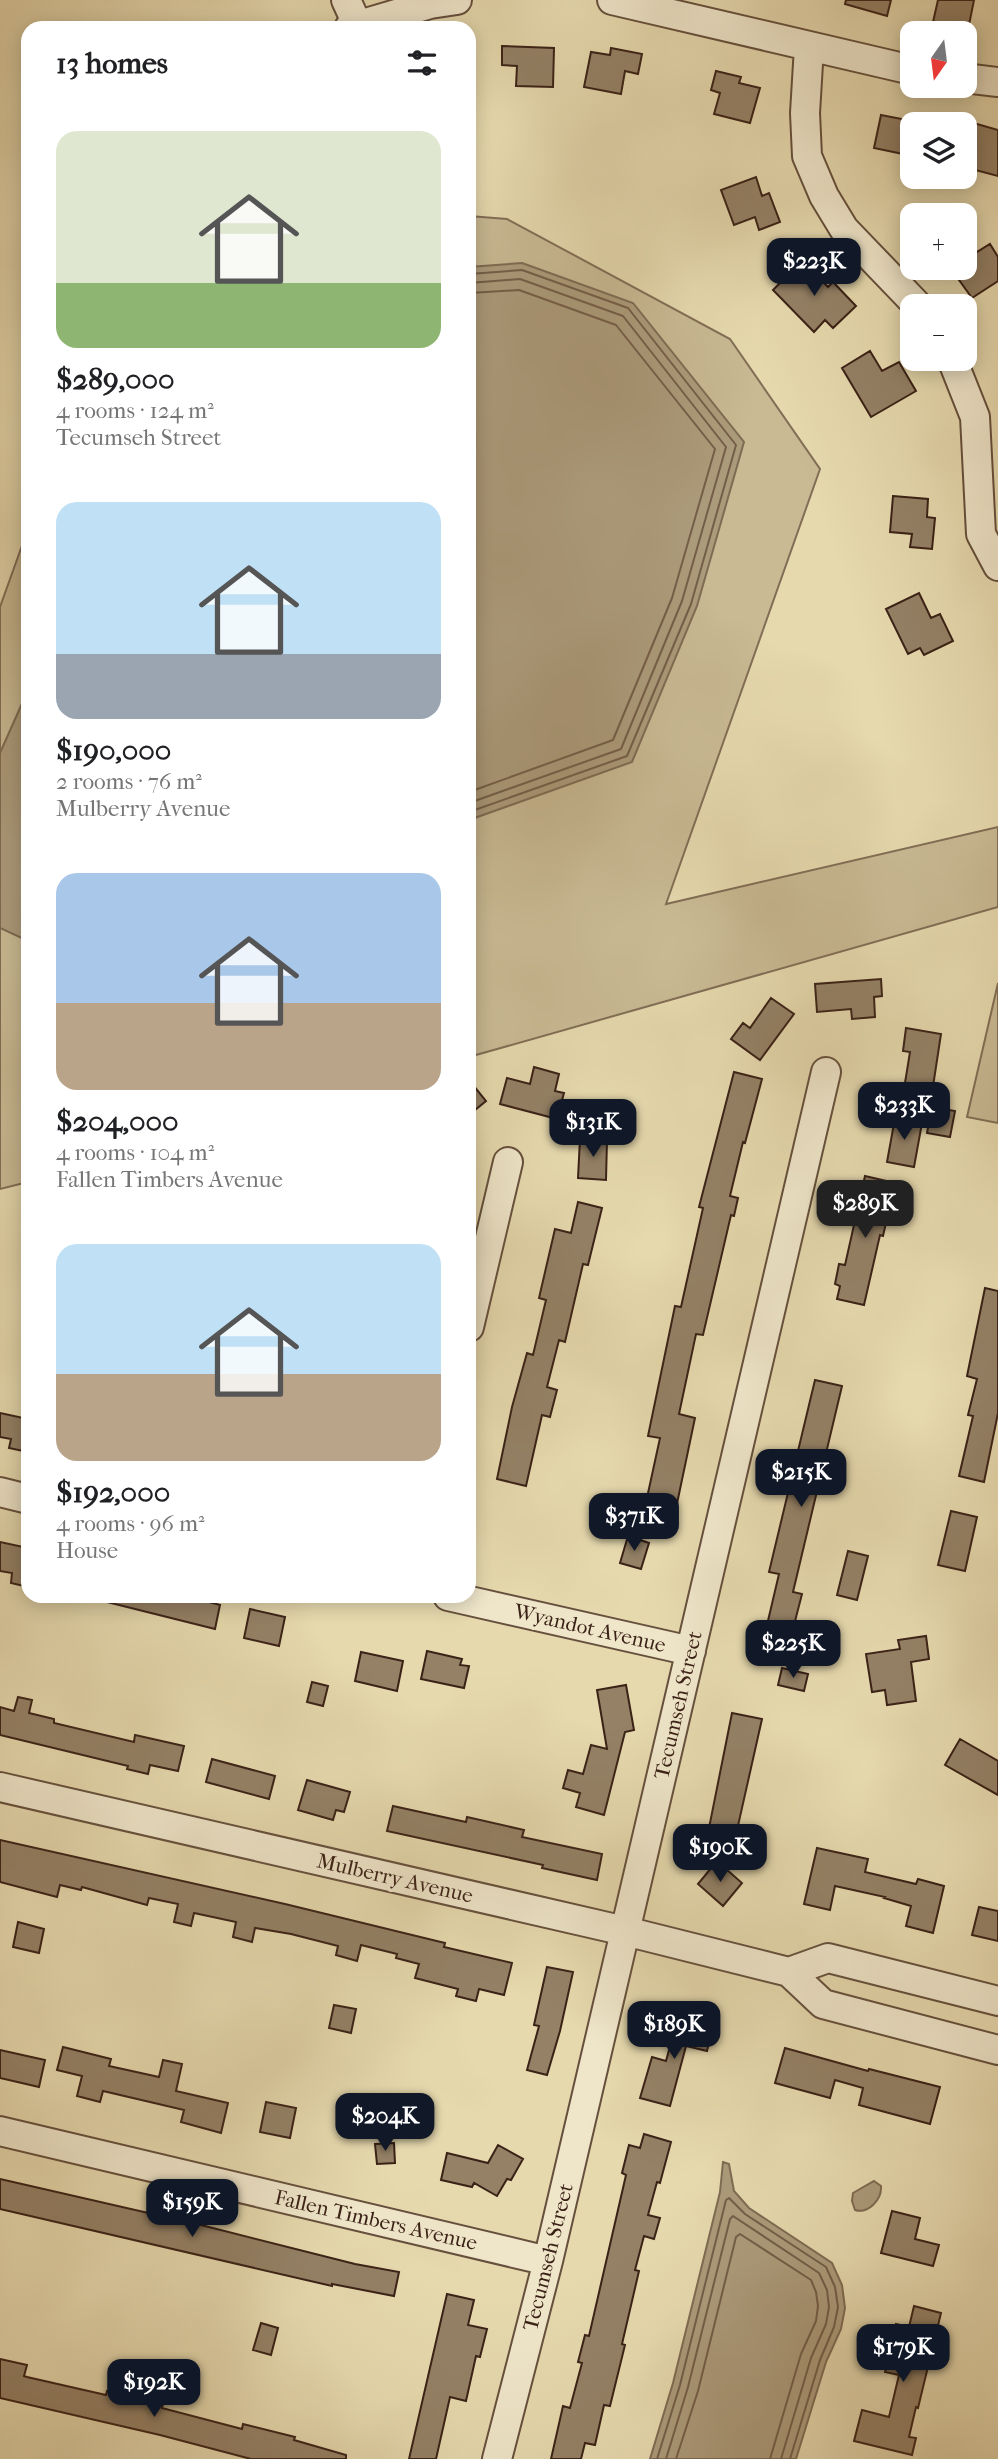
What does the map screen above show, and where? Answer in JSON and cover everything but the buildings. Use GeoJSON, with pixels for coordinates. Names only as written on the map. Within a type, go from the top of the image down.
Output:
{"type":"FeatureCollection","features":[{"type":"Feature","properties":{"kind":"street"},"geometry":{"type":"LineString","coordinates":[[350,17],[457,0]]}},
{"type":"Feature","properties":{"kind":"street"},"geometry":{"type":"LineString","coordinates":[[612,0],[900,67]]}},
{"type":"Feature","properties":{"kind":"street"},"geometry":{"type":"LineString","coordinates":[[809,47],[805,113],[807,156],[844,229],[906,294]]}},
{"type":"Feature","properties":{"kind":"street"},"geometry":{"type":"LineString","coordinates":[[977,80],[998,82]]}},
{"type":"Feature","properties":{"kind":"street"},"geometry":{"type":"LineString","coordinates":[[957,371],[975,417],[981,534],[998,566]]}},
{"type":"Feature","properties":{"kind":"street","name":"Tecumseh Street"},"geometry":{"type":"LineString","coordinates":[[497,2459],[548,2261],[826,1072]]}},
{"type":"Feature","properties":{"kind":"street"},"geometry":{"type":"LineString","coordinates":[[476,1297],[508,1162]]}},
{"type":"Feature","properties":{"kind":"street"},"geometry":{"type":"LineString","coordinates":[[0,1492],[21,1497]]}},
{"type":"Feature","properties":{"kind":"street","name":"Wyandot Avenue"},"geometry":{"type":"LineString","coordinates":[[476,1602],[691,1651]]}},
{"type":"Feature","properties":{"kind":"street","name":"Mulberry Avenue"},"geometry":{"type":"LineString","coordinates":[[0,1787],[625,1931],[789,1972],[823,2004],[998,2050]]}},
{"type":"Feature","properties":{"kind":"street"},"geometry":{"type":"LineString","coordinates":[[789,1972],[828,1958],[998,2001]]}},
{"type":"Feature","properties":{"kind":"street","name":"Fallen Timbers Avenue"},"geometry":{"type":"LineString","coordinates":[[0,2131],[548,2261]]}},
{"type":"Feature","properties":{"kind":"shaded area"},"geometry":{"type":"Polygon","coordinates":[[[476,217],[507,219],[730,339],[820,469],[666,904],[998,827],[998,907],[476,1055],[476,217]]]}},
{"type":"Feature","properties":{"kind":"shaded area"},"geometry":{"type":"Polygon","coordinates":[[[21,548],[21,1184],[0,1189],[0,607],[21,548]]]}},
{"type":"Feature","properties":{"kind":"shaded area"},"geometry":{"type":"Polygon","coordinates":[[[998,983],[998,1123],[967,1117],[998,983]]]}},
{"type":"Feature","properties":{"kind":"water"},"geometry":{"type":"Polygon","coordinates":[[[522,263],[633,303],[744,442],[697,606],[632,762],[476,818],[476,266],[522,263]]]}},
{"type":"Feature","properties":{"kind":"water"},"geometry":{"type":"Polygon","coordinates":[[[21,706],[21,938],[0,928],[0,753],[21,706]]]}},
{"type":"Feature","properties":{"kind":"water"},"geometry":{"type":"Polygon","coordinates":[[[723,2162],[729,2164],[734,2191],[749,2208],[832,2263],[842,2285],[845,2308],[841,2329],[826,2362],[796,2459],[650,2459],[673,2383],[720,2192],[723,2162]]]}},
{"type":"Feature","properties":{"kind":"water"},"geometry":{"type":"Polygon","coordinates":[[[874,2181],[881,2186],[877,2201],[865,2210],[855,2210],[853,2193],[874,2181]]]}}]}
